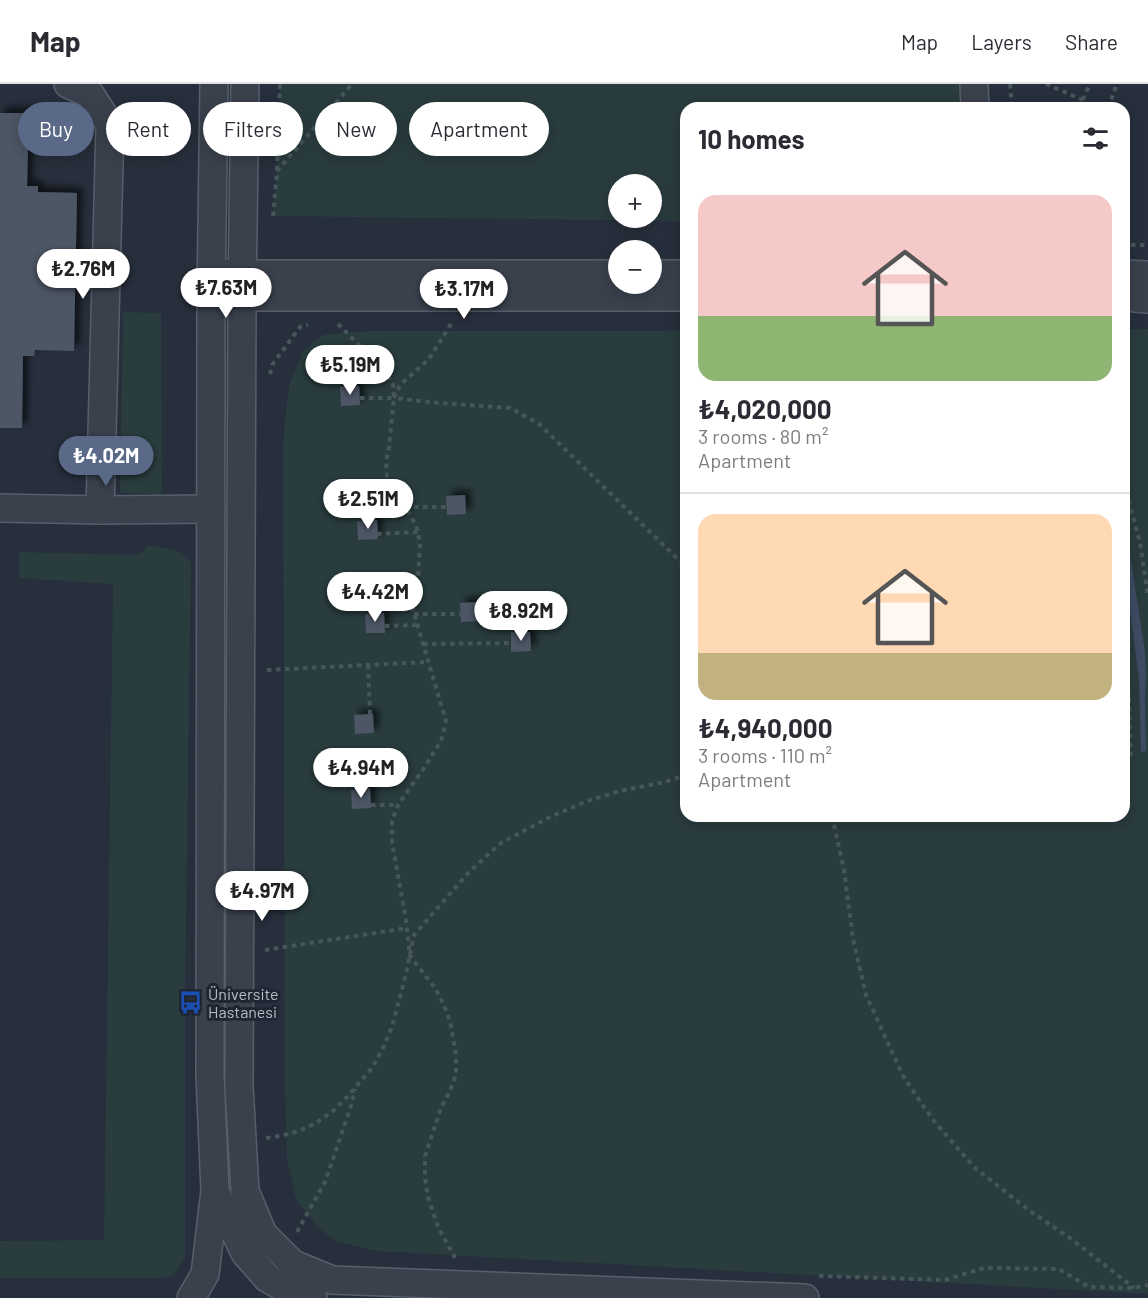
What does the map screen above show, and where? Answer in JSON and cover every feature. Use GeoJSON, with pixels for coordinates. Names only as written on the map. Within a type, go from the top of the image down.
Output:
{"type":"FeatureCollection","features":[{"type":"Feature","properties":{"kind":"street"},"geometry":{"type":"LineString","coordinates":[[68,84],[90,94],[110,125],[100,510]]}},
{"type":"Feature","properties":{"kind":"street"},"geometry":{"type":"LineString","coordinates":[[191,1298],[205,1274],[215,1191],[210,1076],[211,284],[214,84]]}},
{"type":"Feature","properties":{"kind":"street"},"geometry":{"type":"LineString","coordinates":[[245,84],[239,1086],[245,1191],[263,1234],[293,1264],[332,1280],[810,1287]]}},
{"type":"Feature","properties":{"kind":"street"},"geometry":{"type":"LineString","coordinates":[[974,84],[975,102]]}},
{"type":"Feature","properties":{"kind":"street"},"geometry":{"type":"LineString","coordinates":[[243,286],[608,274]]}},
{"type":"Feature","properties":{"kind":"street"},"geometry":{"type":"LineString","coordinates":[[662,274],[680,274]]}},
{"type":"Feature","properties":{"kind":"street"},"geometry":{"type":"LineString","coordinates":[[1130,274],[1148,275]]}},
{"type":"Feature","properties":{"kind":"street"},"geometry":{"type":"LineString","coordinates":[[211,284],[680,297]]}},
{"type":"Feature","properties":{"kind":"street"},"geometry":{"type":"LineString","coordinates":[[1130,298],[1148,299]]}},
{"type":"Feature","properties":{"kind":"street"},"geometry":{"type":"LineString","coordinates":[[0,508],[211,510]]}},
{"type":"Feature","properties":{"kind":"street"},"geometry":{"type":"LineString","coordinates":[[215,1191],[245,1253],[267,1278],[293,1293],[313,1298]]}},
{"type":"Feature","properties":{"kind":"path"},"geometry":{"type":"LineString","coordinates":[[273,216],[280,84]]}},
{"type":"Feature","properties":{"kind":"path"},"geometry":{"type":"LineString","coordinates":[[277,171],[352,84]]}},
{"type":"Feature","properties":{"kind":"path"},"geometry":{"type":"LineString","coordinates":[[1010,84],[1012,102]]}},
{"type":"Feature","properties":{"kind":"path"},"geometry":{"type":"LineString","coordinates":[[1046,84],[1083,100],[1090,84]]}},
{"type":"Feature","properties":{"kind":"path"},"geometry":{"type":"LineString","coordinates":[[1110,102],[1117,84]]}},
{"type":"Feature","properties":{"kind":"path"},"geometry":{"type":"LineString","coordinates":[[1130,246],[1148,245]]}},
{"type":"Feature","properties":{"kind":"path"},"geometry":{"type":"LineString","coordinates":[[332,318],[393,383],[394,398],[386,462],[387,477],[392,494],[410,514],[418,532],[420,543],[418,580],[413,610],[446,721],[441,741],[398,805],[393,821],[392,842],[410,956],[435,988],[444,1005],[450,1021],[456,1055],[456,1075],[441,1108],[425,1156],[425,1178],[433,1214],[458,1264]]}},
{"type":"Feature","properties":{"kind":"path"},"geometry":{"type":"LineString","coordinates":[[394,398],[400,385],[429,358],[452,321],[441,321]]}},
{"type":"Feature","properties":{"kind":"path"},"geometry":{"type":"LineString","coordinates":[[269,383],[272,365],[300,327],[311,324]]}},
{"type":"Feature","properties":{"kind":"path"},"geometry":{"type":"LineString","coordinates":[[360,398],[394,398],[510,408],[538,423],[680,561]]}},
{"type":"Feature","properties":{"kind":"path"},"geometry":{"type":"LineString","coordinates":[[1130,506],[1140,543],[1148,597]]}},
{"type":"Feature","properties":{"kind":"path"},"geometry":{"type":"LineString","coordinates":[[405,507],[446,507]]}},
{"type":"Feature","properties":{"kind":"path"},"geometry":{"type":"LineString","coordinates":[[377,534],[418,532]]}},
{"type":"Feature","properties":{"kind":"path"},"geometry":{"type":"LineString","coordinates":[[414,614],[461,614]]}},
{"type":"Feature","properties":{"kind":"path"},"geometry":{"type":"LineString","coordinates":[[385,626],[417,625]]}},
{"type":"Feature","properties":{"kind":"path"},"geometry":{"type":"LineString","coordinates":[[423,644],[511,643]]}},
{"type":"Feature","properties":{"kind":"path"},"geometry":{"type":"LineString","coordinates":[[264,670],[428,662]]}},
{"type":"Feature","properties":{"kind":"path"},"geometry":{"type":"LineString","coordinates":[[368,665],[370,714]]}},
{"type":"Feature","properties":{"kind":"path"},"geometry":{"type":"LineString","coordinates":[[1130,728],[1131,758]]}},
{"type":"Feature","properties":{"kind":"path"},"geometry":{"type":"LineString","coordinates":[[264,1138],[289,1134],[316,1123],[333,1111],[372,1068],[392,1027],[414,935],[469,872],[501,843],[550,817],[587,801],[680,777]]}},
{"type":"Feature","properties":{"kind":"path"},"geometry":{"type":"LineString","coordinates":[[371,805],[398,805]]}},
{"type":"Feature","properties":{"kind":"path"},"geometry":{"type":"LineString","coordinates":[[833,822],[844,870],[853,939],[866,995],[903,1076],[933,1120],[975,1168],[1134,1288]]}},
{"type":"Feature","properties":{"kind":"path"},"geometry":{"type":"LineString","coordinates":[[263,950],[407,928]]}},
{"type":"Feature","properties":{"kind":"path"},"geometry":{"type":"LineString","coordinates":[[290,1228],[296,1235],[325,1182],[355,1088]]}},
{"type":"Feature","properties":{"kind":"path"},"geometry":{"type":"LineString","coordinates":[[810,1287],[945,1280],[984,1268],[1059,1269],[1089,1287],[1134,1288],[1148,1285]]}},
{"type":"Feature","properties":{"kind":"shaded area"},"geometry":{"type":"Polygon","coordinates":[[[280,84],[973,84],[973,102],[680,102],[680,221],[662,221],[662,174],[608,174],[608,220],[273,216],[278,156],[303,156],[303,102],[279,102],[280,84]]]}},
{"type":"Feature","properties":{"kind":"shaded area"},"geometry":{"type":"Polygon","coordinates":[[[123,312],[161,313],[162,494],[120,493],[123,312]]]}},
{"type":"Feature","properties":{"kind":"shaded area"},"geometry":{"type":"Polygon","coordinates":[[[1130,329],[1148,329],[1148,1294],[377,1251],[337,1242],[317,1226],[296,1200],[287,1160],[283,441],[289,385],[304,350],[323,335],[368,331],[680,331],[680,822],[1130,822],[1130,329]]]}},
{"type":"Feature","properties":{"kind":"shaded area"},"geometry":{"type":"Polygon","coordinates":[[[149,545],[176,550],[191,562],[185,989],[185,1258],[174,1275],[159,1278],[0,1278],[0,1241],[104,1240],[113,584],[19,578],[19,552],[138,555],[149,545]]]}},
{"type":"Feature","properties":{"kind":"water"},"geometry":{"type":"Polygon","coordinates":[[[1130,556],[1145,652],[1146,751],[1141,752],[1139,680],[1130,610],[1130,556]]]}},
{"type":"Feature","properties":{"kind":"building"},"geometry":{"type":"Polygon","coordinates":[[[0,113],[18,113],[18,156],[28,156],[27,186],[38,186],[38,192],[77,193],[74,351],[35,350],[34,356],[23,356],[22,428],[0,428],[0,113]]]}},
{"type":"Feature","properties":{"kind":"building"},"geometry":{"type":"Polygon","coordinates":[[[359,386],[360,405],[341,406],[340,387],[359,386]]]}},
{"type":"Feature","properties":{"kind":"building"},"geometry":{"type":"Polygon","coordinates":[[[465,495],[466,514],[447,515],[446,496],[465,495]]]}},
{"type":"Feature","properties":{"kind":"building"},"geometry":{"type":"Polygon","coordinates":[[[377,520],[378,539],[358,540],[357,521],[377,520]]]}},
{"type":"Feature","properties":{"kind":"building"},"geometry":{"type":"Polygon","coordinates":[[[480,602],[481,621],[461,622],[460,603],[480,602]]]}},
{"type":"Feature","properties":{"kind":"building"},"geometry":{"type":"Polygon","coordinates":[[[384,613],[385,633],[366,633],[365,614],[384,613]]]}},
{"type":"Feature","properties":{"kind":"building"},"geometry":{"type":"Polygon","coordinates":[[[511,632],[530,632],[531,651],[511,652],[511,632]]]}},
{"type":"Feature","properties":{"kind":"building"},"geometry":{"type":"Polygon","coordinates":[[[373,714],[374,733],[355,734],[354,715],[373,714]]]}},
{"type":"Feature","properties":{"kind":"building"},"geometry":{"type":"Polygon","coordinates":[[[370,788],[371,808],[352,809],[351,790],[370,788]]]}},
{"type":"Feature","properties":{"kind":"place","name":"Üniversite Hastanesi"},"geometry":{"type":"Point","coordinates":[190,1003]}}]}
